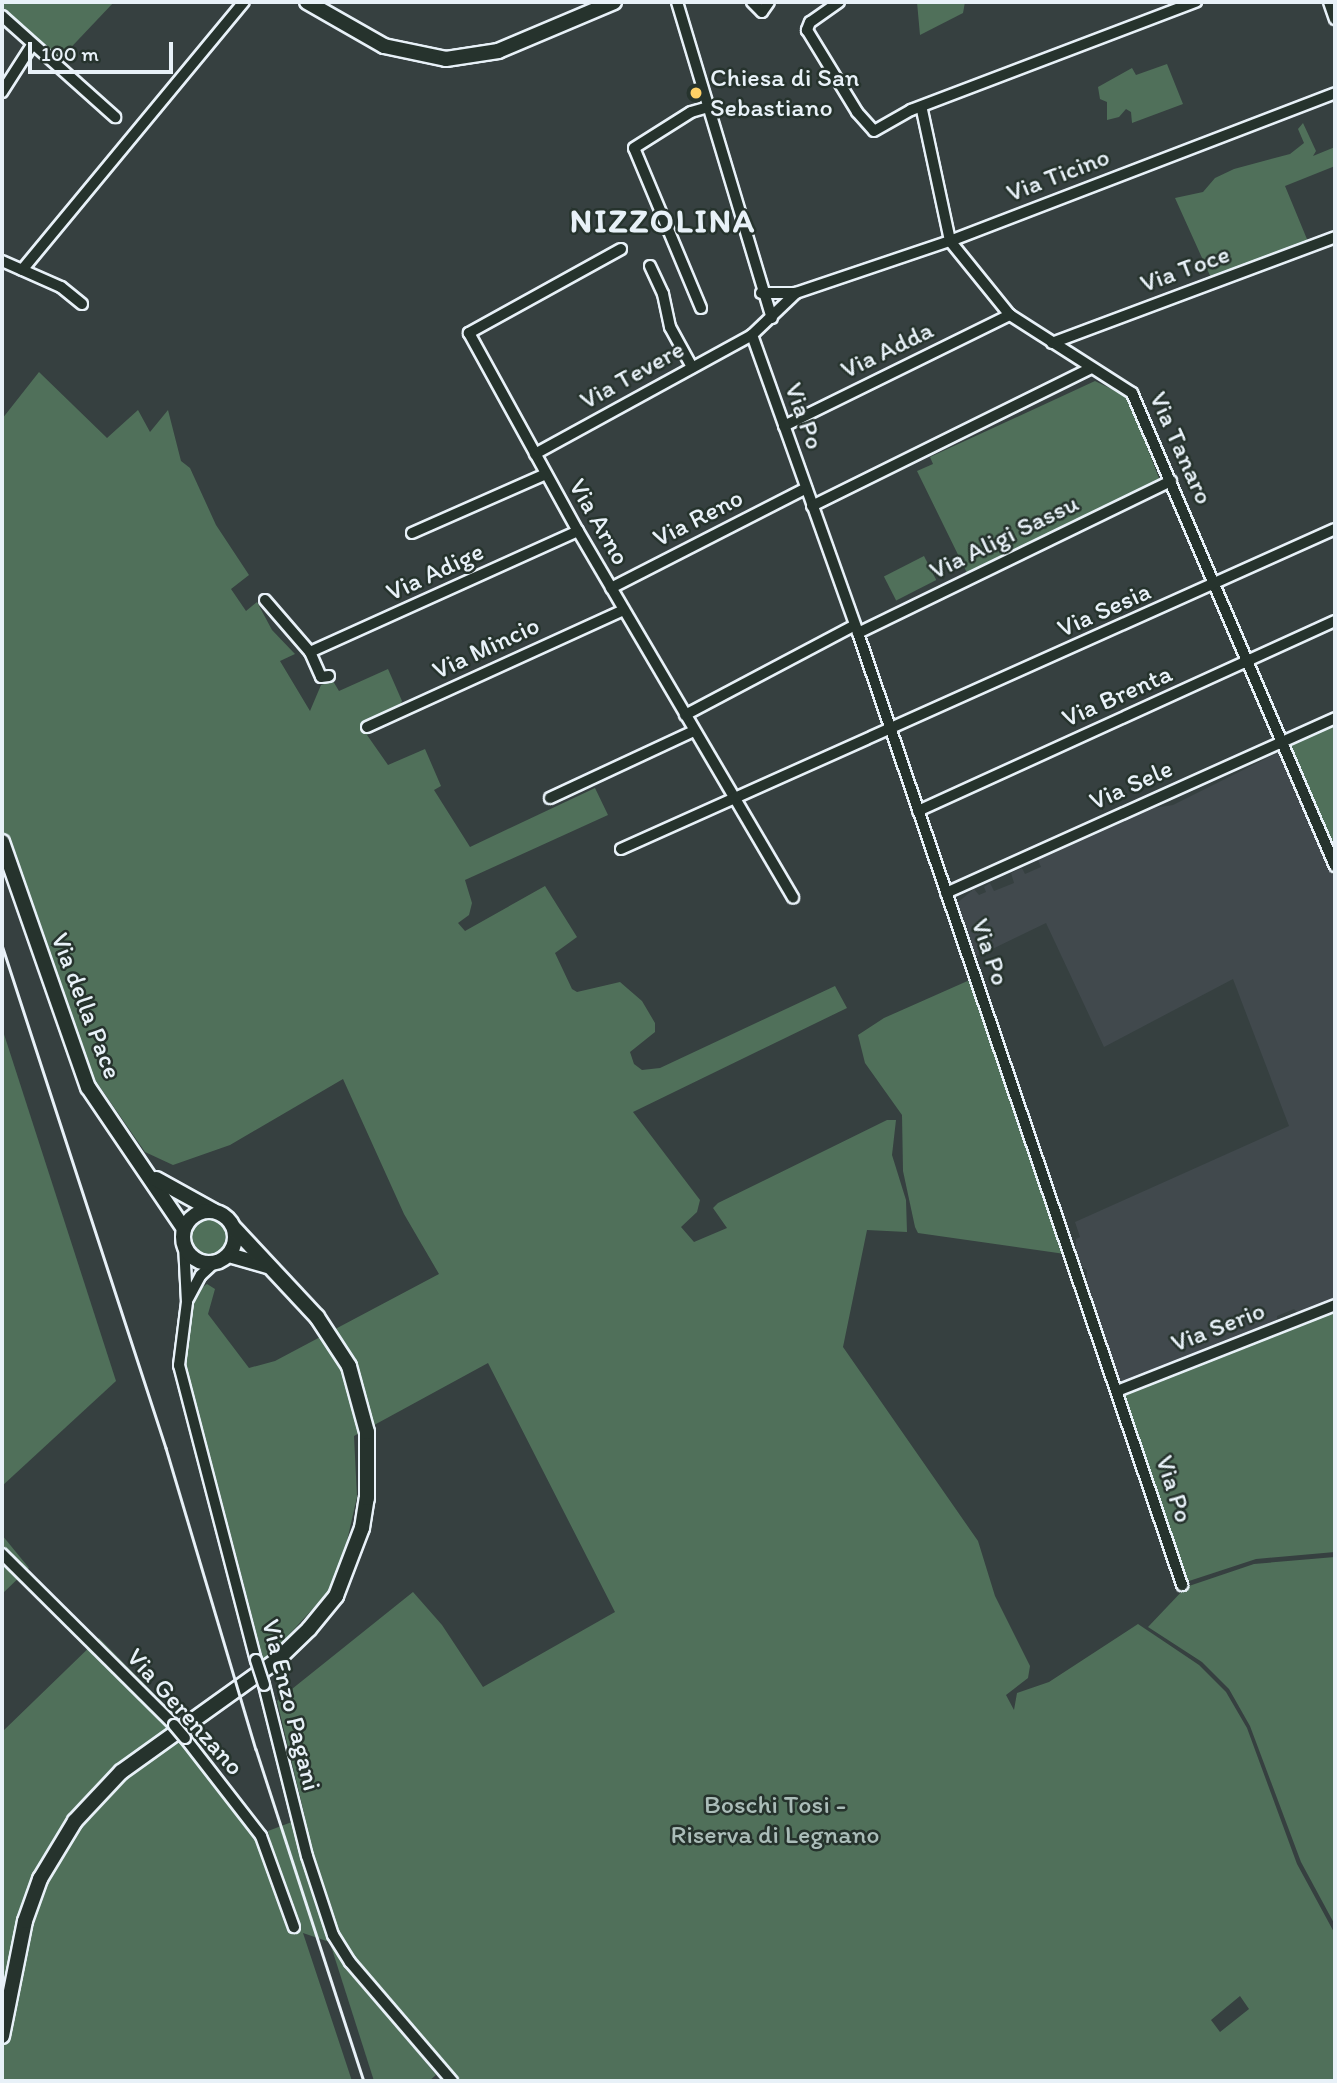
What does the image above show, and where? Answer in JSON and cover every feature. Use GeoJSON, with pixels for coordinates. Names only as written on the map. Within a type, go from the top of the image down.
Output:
{"type":"FeatureCollection","features":[{"type":"Feature","properties":{"kind":"main road"},"geometry":{"type":"LineString","coordinates":[[307,2],[384,46],[446,59],[508,48],[614,2]]}},
{"type":"Feature","properties":{"kind":"main road","name":"Via della Pace"},"geometry":{"type":"LineString","coordinates":[[2,842],[88,1087],[184,1228]]}},
{"type":"Feature","properties":{"kind":"main road","name":"Via della Pace"},"geometry":{"type":"LineString","coordinates":[[149,1174],[176,1194],[214,1211]]}},
{"type":"Feature","properties":{"kind":"main road"},"geometry":{"type":"LineString","coordinates":[[2,2036],[15,1961],[40,1879],[75,1821],[102,1789],[276,1661],[309,1629],[336,1596],[362,1528],[367,1497],[367,1432],[349,1366],[317,1317],[267,1266],[234,1229],[227,1217],[214,1211],[193,1216],[184,1228],[184,1245],[199,1262],[215,1263],[229,1255],[235,1242],[234,1229]]}},
{"type":"Feature","properties":{"kind":"main road"},"geometry":{"type":"LineString","coordinates":[[229,1255],[267,1266]]}},
{"type":"Feature","properties":{"kind":"street"},"geometry":{"type":"LineString","coordinates":[[22,270],[244,2]]}},
{"type":"Feature","properties":{"kind":"street"},"geometry":{"type":"LineString","coordinates":[[677,2],[761,293],[772,318]]}},
{"type":"Feature","properties":{"kind":"street"},"geometry":{"type":"LineString","coordinates":[[752,2],[762,12],[769,2]]}},
{"type":"Feature","properties":{"kind":"street"},"geometry":{"type":"LineString","coordinates":[[839,2],[810,22],[807,30],[866,126],[878,131],[911,110],[922,110],[1195,2]]}},
{"type":"Feature","properties":{"kind":"street"},"geometry":{"type":"LineString","coordinates":[[1329,2],[1335,19]]}},
{"type":"Feature","properties":{"kind":"street"},"geometry":{"type":"LineString","coordinates":[[2,16],[116,117]]}},
{"type":"Feature","properties":{"kind":"street"},"geometry":{"type":"LineString","coordinates":[[2,92],[32,45]]}},
{"type":"Feature","properties":{"kind":"street","name":"Via Ticino"},"geometry":{"type":"LineString","coordinates":[[796,293],[950,241],[1335,93]]}},
{"type":"Feature","properties":{"kind":"street"},"geometry":{"type":"LineString","coordinates":[[701,308],[634,148],[691,112],[708,107]]}},
{"type":"Feature","properties":{"kind":"street"},"geometry":{"type":"LineString","coordinates":[[922,110],[950,241]]}},
{"type":"Feature","properties":{"kind":"street","name":"Via Toce"},"geometry":{"type":"LineString","coordinates":[[1052,343],[1335,237]]}},
{"type":"Feature","properties":{"kind":"street","name":"Via Tanaro"},"geometry":{"type":"LineString","coordinates":[[950,241],[1010,315],[1132,393],[1335,866]]}},
{"type":"Feature","properties":{"kind":"street","name":"Via Arno"},"geometry":{"type":"LineString","coordinates":[[621,250],[470,333],[578,531],[793,898]]}},
{"type":"Feature","properties":{"kind":"street"},"geometry":{"type":"LineString","coordinates":[[2,261],[61,287],[82,304]]}},
{"type":"Feature","properties":{"kind":"street"},"geometry":{"type":"LineString","coordinates":[[650,266],[663,294],[670,327],[692,367]]}},
{"type":"Feature","properties":{"kind":"street"},"geometry":{"type":"LineString","coordinates":[[775,291],[782,297],[781,309]]}},
{"type":"Feature","properties":{"kind":"street"},"geometry":{"type":"LineString","coordinates":[[761,293],[796,293]]}},
{"type":"Feature","properties":{"kind":"street","name":"Via Tevere"},"geometry":{"type":"LineString","coordinates":[[535,454],[752,335],[796,293]]}},
{"type":"Feature","properties":{"kind":"street","name":"Via Adda"},"geometry":{"type":"LineString","coordinates":[[784,426],[1010,315]]}},
{"type":"Feature","properties":{"kind":"street","name":"Via Po"},"geometry":{"type":"LineString","coordinates":[[752,335],[856,629],[1182,1585]]}},
{"type":"Feature","properties":{"kind":"street"},"geometry":{"type":"LineString","coordinates":[[812,506],[1091,368]]}},
{"type":"Feature","properties":{"kind":"street"},"geometry":{"type":"LineString","coordinates":[[412,533],[546,474]]}},
{"type":"Feature","properties":{"kind":"street","name":"Via Aligi Sassu"},"geometry":{"type":"LineString","coordinates":[[685,715],[856,629],[1171,481]]}},
{"type":"Feature","properties":{"kind":"street","name":"Via Reno"},"geometry":{"type":"LineString","coordinates":[[611,588],[806,488]]}},
{"type":"Feature","properties":{"kind":"street","name":"Via Sesia"},"geometry":{"type":"LineString","coordinates":[[621,849],[891,731],[1335,529]]}},
{"type":"Feature","properties":{"kind":"street","name":"Via Adige"},"geometry":{"type":"LineString","coordinates":[[310,652],[578,531]]}},
{"type":"Feature","properties":{"kind":"street"},"geometry":{"type":"LineString","coordinates":[[265,600],[310,652],[321,677],[329,676]]}},
{"type":"Feature","properties":{"kind":"street","name":"Via Mincio"},"geometry":{"type":"LineString","coordinates":[[367,727],[624,610]]}},
{"type":"Feature","properties":{"kind":"street","name":"Via Brenta"},"geometry":{"type":"LineString","coordinates":[[918,811],[1335,621]]}},
{"type":"Feature","properties":{"kind":"street","name":"Via Sele"},"geometry":{"type":"LineString","coordinates":[[946,892],[1335,718]]}},
{"type":"Feature","properties":{"kind":"street"},"geometry":{"type":"LineString","coordinates":[[550,798],[694,731]]}},
{"type":"Feature","properties":{"kind":"street","name":"Via Enzo Pagani"},"geometry":{"type":"LineString","coordinates":[[184,1245],[187,1301],[179,1349],[182,1381],[307,1856],[334,1935],[351,1962],[452,2081]]}},
{"type":"Feature","properties":{"kind":"street","name":"Via Enzo Pagani"},"geometry":{"type":"LineString","coordinates":[[187,1301],[201,1275],[215,1263]]}},
{"type":"Feature","properties":{"kind":"street","name":"Via Serio"},"geometry":{"type":"LineString","coordinates":[[1117,1391],[1335,1305]]}},
{"type":"Feature","properties":{"kind":"street","name":"Via Gerenzano"},"geometry":{"type":"LineString","coordinates":[[2,1554],[180,1731],[261,1836],[294,1927]]}},
{"type":"Feature","properties":{"kind":"shaded area"},"geometry":{"type":"Polygon","coordinates":[[[1277,753],[1283,755],[1335,880],[1335,1297],[1298,1313],[1294,1309],[1277,1316],[1277,1322],[1119,1384],[1087,1285],[1087,1270],[1080,1266],[1076,1254],[1076,1239],[1080,1237],[1075,1222],[1289,1126],[1233,979],[1104,1047],[1046,923],[976,957],[957,903],[974,889],[979,895],[986,892],[984,887],[990,883],[994,891],[1014,883],[1011,873],[1022,868],[1025,874],[1041,867],[1038,860],[1154,808],[1173,805],[1277,753]]]}},
{"type":"Feature","properties":{"kind":"green space"},"geometry":{"type":"Polygon","coordinates":[[[2,2],[114,2],[60,59],[2,9],[2,2]]]}},
{"type":"Feature","properties":{"kind":"green space"},"geometry":{"type":"Polygon","coordinates":[[[917,2],[965,2],[963,13],[920,35],[917,2]]]}},
{"type":"Feature","properties":{"kind":"green space"},"geometry":{"type":"Polygon","coordinates":[[[1167,64],[1183,104],[1132,123],[1131,112],[1126,109],[1119,117],[1107,120],[1107,102],[1100,99],[1098,87],[1132,68],[1136,75],[1167,64]]]}},
{"type":"Feature","properties":{"kind":"green space"},"geometry":{"type":"Polygon","coordinates":[[[1303,123],[1316,151],[1313,156],[1335,147],[1335,166],[1285,186],[1309,244],[1212,280],[1175,198],[1203,192],[1215,178],[1234,169],[1290,154],[1304,143],[1298,129],[1303,123]]]}},
{"type":"Feature","properties":{"kind":"green space","name":"Boschi Tosi - Riserva di Legnano"},"geometry":{"type":"Polygon","coordinates":[[[39,372],[107,438],[138,410],[150,432],[168,410],[181,461],[190,468],[216,525],[249,575],[231,589],[246,611],[257,602],[272,630],[295,654],[280,661],[310,711],[321,685],[333,681],[339,691],[388,669],[402,701],[399,708],[369,722],[373,732],[367,735],[388,765],[425,749],[441,786],[434,790],[470,847],[595,788],[608,815],[465,880],[472,903],[469,915],[458,923],[465,931],[545,886],[577,937],[555,953],[572,989],[577,992],[620,982],[642,1001],[655,1023],[655,1032],[630,1052],[634,1064],[642,1070],[660,1068],[835,986],[847,1008],[633,1112],[700,1200],[697,1212],[681,1227],[694,1242],[727,1228],[713,1208],[718,1203],[887,1120],[896,1120],[892,1155],[906,1200],[907,1232],[867,1230],[843,1347],[978,1541],[995,1596],[1030,1666],[1028,1678],[1006,1695],[1014,1710],[1017,1693],[1049,1682],[1138,1624],[1199,1665],[1226,1692],[1247,1728],[1297,1864],[1335,1934],[1335,2081],[459,2081],[347,1948],[303,1933],[352,2081],[2,2081],[2,1732],[99,1638],[172,1712],[273,1850],[268,1831],[305,1817],[277,1701],[413,1592],[442,1625],[483,1687],[615,1612],[488,1363],[354,1436],[357,1497],[344,1554],[329,1591],[264,1662],[185,1361],[189,1316],[198,1290],[207,1284],[215,1289],[208,1314],[249,1368],[275,1361],[439,1274],[404,1214],[343,1079],[230,1145],[173,1165],[145,1152],[93,1077],[10,841],[2,843],[2,419],[39,372]],[[1240,1996],[1211,2020],[1220,2032],[1249,2009],[1240,1996]]]}},
{"type":"Feature","properties":{"kind":"green space"},"geometry":{"type":"Polygon","coordinates":[[[1095,381],[1128,397],[1160,481],[968,575],[917,471],[933,464],[930,457],[1095,381]]]}},
{"type":"Feature","properties":{"kind":"green space"},"geometry":{"type":"Polygon","coordinates":[[[924,556],[936,580],[896,600],[884,576],[924,556]]]}},
{"type":"Feature","properties":{"kind":"green space"},"geometry":{"type":"Polygon","coordinates":[[[1335,722],[1335,865],[1289,749],[1291,743],[1335,722]]]}},
{"type":"Feature","properties":{"kind":"green space"},"geometry":{"type":"Polygon","coordinates":[[[972,979],[1065,1254],[918,1233],[915,1227],[903,1171],[902,1115],[865,1063],[858,1035],[884,1018],[972,979]]]}},
{"type":"Feature","properties":{"kind":"green space"},"geometry":{"type":"Polygon","coordinates":[[[2,1028],[116,1381],[2,1486],[2,1028]]]}},
{"type":"Feature","properties":{"kind":"green space"},"geometry":{"type":"Polygon","coordinates":[[[209,1216],[225,1222],[231,1238],[225,1254],[209,1260],[193,1254],[187,1238],[193,1222],[209,1216]]]}},
{"type":"Feature","properties":{"kind":"green space"},"geometry":{"type":"Polygon","coordinates":[[[1335,1309],[1335,1552],[1256,1559],[1189,1581],[1183,1578],[1122,1394],[1335,1309]]]}},
{"type":"Feature","properties":{"kind":"green space"},"geometry":{"type":"Polygon","coordinates":[[[2,1535],[29,1568],[2,1594],[2,1535]]]}},
{"type":"Feature","properties":{"kind":"green space"},"geometry":{"type":"Polygon","coordinates":[[[1335,1557],[1335,1925],[1301,1862],[1250,1726],[1229,1689],[1202,1662],[1148,1627],[1186,1587],[1254,1564],[1335,1557]]]}},
{"type":"Feature","properties":{"kind":"green space"},"geometry":{"type":"Polygon","coordinates":[[[331,1946],[436,2075],[429,2081],[374,2081],[331,1946]]]}},
{"type":"Feature","properties":{"kind":"railway"},"geometry":{"type":"LineString","coordinates":[[2,945],[166,1448],[256,1749],[364,2081]]}},
{"type":"Feature","properties":{"kind":"place","name":"Chiesa di San Sebastiano"},"geometry":{"type":"Point","coordinates":[696,93]}},
{"type":"Feature","properties":{"kind":"district","name":"NIZZOLINA"},"geometry":{"type":"Point","coordinates":[663,221]}}]}
